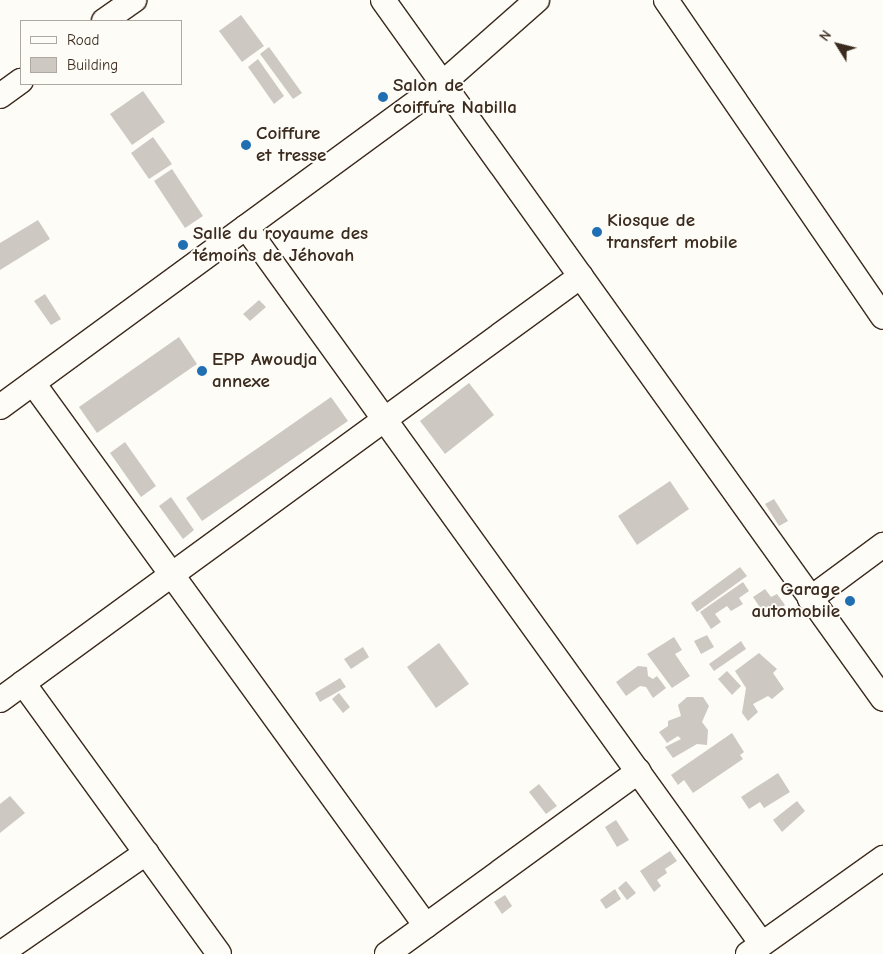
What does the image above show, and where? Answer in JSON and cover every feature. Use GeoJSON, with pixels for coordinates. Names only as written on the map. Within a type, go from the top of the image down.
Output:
{"type":"FeatureCollection","features":[{"type":"Feature","properties":{"kind":"street"},"geometry":{"type":"LineString","coordinates":[[383,0],[444,82],[810,599],[883,699]]}},
{"type":"Feature","properties":{"kind":"street"},"geometry":{"type":"LineString","coordinates":[[0,407],[444,82],[537,0]]}},
{"type":"Feature","properties":{"kind":"street"},"geometry":{"type":"LineString","coordinates":[[666,0],[883,317]]}},
{"type":"Feature","properties":{"kind":"street"},"geometry":{"type":"LineString","coordinates":[[105,20],[128,1]]}},
{"type":"Feature","properties":{"kind":"street"},"geometry":{"type":"LineString","coordinates":[[0,96],[20,82]]}},
{"type":"Feature","properties":{"kind":"street"},"geometry":{"type":"LineString","coordinates":[[246,227],[639,771],[755,949],[883,858]]}},
{"type":"Feature","properties":{"kind":"street"},"geometry":{"type":"LineString","coordinates":[[0,700],[581,276]]}},
{"type":"Feature","properties":{"kind":"street"},"geometry":{"type":"LineString","coordinates":[[33,383],[426,926]]}},
{"type":"Feature","properties":{"kind":"street"},"geometry":{"type":"LineString","coordinates":[[810,599],[883,545]]}},
{"type":"Feature","properties":{"kind":"street"},"geometry":{"type":"LineString","coordinates":[[23,683],[218,954]]}},
{"type":"Feature","properties":{"kind":"street"},"geometry":{"type":"LineString","coordinates":[[387,954],[639,771]]}},
{"type":"Feature","properties":{"kind":"street"},"geometry":{"type":"LineString","coordinates":[[0,954],[146,853]]}},
{"type":"Feature","properties":{"kind":"building"},"geometry":{"type":"Polygon","coordinates":[[[241,15],[264,46],[242,62],[219,31],[241,15]]]}},
{"type":"Feature","properties":{"kind":"building"},"geometry":{"type":"Polygon","coordinates":[[[269,47],[302,93],[293,99],[260,54],[269,47]]]}},
{"type":"Feature","properties":{"kind":"building"},"geometry":{"type":"Polygon","coordinates":[[[258,59],[284,96],[274,104],[248,67],[258,59]]]}},
{"type":"Feature","properties":{"kind":"building"},"geometry":{"type":"Polygon","coordinates":[[[143,91],[165,122],[132,145],[110,114],[143,91]]]}},
{"type":"Feature","properties":{"kind":"building"},"geometry":{"type":"Polygon","coordinates":[[[153,137],[172,164],[149,179],[131,153],[153,137]]]}},
{"type":"Feature","properties":{"kind":"building"},"geometry":{"type":"Polygon","coordinates":[[[172,169],[203,216],[185,228],[154,181],[172,169]]]}},
{"type":"Feature","properties":{"kind":"building"},"geometry":{"type":"Polygon","coordinates":[[[38,220],[50,239],[0,270],[0,243],[38,220]]]}},
{"type":"Feature","properties":{"kind":"building"},"geometry":{"type":"Polygon","coordinates":[[[45,294],[61,319],[51,325],[34,301],[45,294]]]}},
{"type":"Feature","properties":{"kind":"building"},"geometry":{"type":"Polygon","coordinates":[[[259,300],[266,307],[250,321],[243,314],[259,300]]]}},
{"type":"Feature","properties":{"kind":"building"},"geometry":{"type":"Polygon","coordinates":[[[179,337],[197,364],[97,433],[79,407],[179,337]]]}},
{"type":"Feature","properties":{"kind":"building"},"geometry":{"type":"Polygon","coordinates":[[[469,383],[494,415],[445,454],[420,421],[469,383]]]}},
{"type":"Feature","properties":{"kind":"building"},"geometry":{"type":"Polygon","coordinates":[[[331,397],[348,421],[202,521],[186,498],[331,397]]]}},
{"type":"Feature","properties":{"kind":"building"},"geometry":{"type":"Polygon","coordinates":[[[125,442],[156,486],[141,497],[110,453],[125,442]]]}},
{"type":"Feature","properties":{"kind":"building"},"geometry":{"type":"Polygon","coordinates":[[[670,481],[689,509],[637,545],[618,516],[670,481]]]}},
{"type":"Feature","properties":{"kind":"building"},"geometry":{"type":"Polygon","coordinates":[[[171,497],[194,530],[183,539],[159,506],[171,497]]]}},
{"type":"Feature","properties":{"kind":"building"},"geometry":{"type":"Polygon","coordinates":[[[774,499],[788,521],[779,526],[765,504],[774,499]]]}},
{"type":"Feature","properties":{"kind":"building"},"geometry":{"type":"Polygon","coordinates":[[[740,567],[747,576],[697,612],[691,603],[740,567]]]}},
{"type":"Feature","properties":{"kind":"building"},"geometry":{"type":"Polygon","coordinates":[[[743,582],[749,591],[739,598],[743,604],[731,611],[727,606],[715,614],[721,622],[711,629],[700,612],[743,582]]]}},
{"type":"Feature","properties":{"kind":"building"},"geometry":{"type":"Polygon","coordinates":[[[765,589],[771,597],[777,594],[785,605],[767,618],[753,597],[765,589]]]}},
{"type":"Feature","properties":{"kind":"building"},"geometry":{"type":"Polygon","coordinates":[[[707,635],[714,647],[701,654],[694,641],[707,635]]]}},
{"type":"Feature","properties":{"kind":"building"},"geometry":{"type":"Polygon","coordinates":[[[674,637],[682,650],[675,654],[690,676],[672,688],[647,654],[674,637]]]}},
{"type":"Feature","properties":{"kind":"building"},"geometry":{"type":"Polygon","coordinates":[[[741,641],[746,649],[714,671],[709,664],[741,641]]]}},
{"type":"Feature","properties":{"kind":"building"},"geometry":{"type":"Polygon","coordinates":[[[439,643],[469,684],[436,708],[407,667],[439,643]]]}},
{"type":"Feature","properties":{"kind":"building"},"geometry":{"type":"Polygon","coordinates":[[[363,647],[369,657],[351,669],[344,659],[363,647]]]}},
{"type":"Feature","properties":{"kind":"building"},"geometry":{"type":"Polygon","coordinates":[[[759,653],[777,669],[773,673],[784,689],[772,699],[768,696],[753,704],[758,712],[748,721],[742,713],[746,688],[735,671],[759,653]]]}},
{"type":"Feature","properties":{"kind":"building"},"geometry":{"type":"Polygon","coordinates":[[[638,666],[647,667],[648,676],[653,679],[657,676],[666,688],[653,698],[646,687],[640,686],[626,696],[616,682],[638,666]]]}},
{"type":"Feature","properties":{"kind":"building"},"geometry":{"type":"Polygon","coordinates":[[[727,671],[741,686],[732,695],[718,679],[727,671]]]}},
{"type":"Feature","properties":{"kind":"building"},"geometry":{"type":"Polygon","coordinates":[[[340,678],[346,687],[320,702],[315,693],[340,678]]]}},
{"type":"Feature","properties":{"kind":"building"},"geometry":{"type":"Polygon","coordinates":[[[339,693],[350,707],[343,713],[332,699],[339,693]]]}},
{"type":"Feature","properties":{"kind":"building"},"geometry":{"type":"Polygon","coordinates":[[[687,697],[703,697],[709,706],[702,722],[708,730],[707,745],[697,744],[673,758],[665,747],[681,739],[678,736],[667,743],[659,732],[668,726],[668,721],[681,716],[678,705],[687,697]]]}},
{"type":"Feature","properties":{"kind":"building"},"geometry":{"type":"Polygon","coordinates":[[[732,733],[744,752],[740,755],[743,759],[693,793],[684,780],[678,785],[671,775],[732,733]]]}},
{"type":"Feature","properties":{"kind":"building"},"geometry":{"type":"Polygon","coordinates":[[[778,773],[790,792],[764,808],[760,802],[749,809],[741,797],[778,773]]]}},
{"type":"Feature","properties":{"kind":"building"},"geometry":{"type":"Polygon","coordinates":[[[539,784],[557,806],[546,814],[529,792],[539,784]]]}},
{"type":"Feature","properties":{"kind":"building"},"geometry":{"type":"Polygon","coordinates":[[[10,796],[25,813],[0,833],[0,804],[10,796]]]}},
{"type":"Feature","properties":{"kind":"building"},"geometry":{"type":"Polygon","coordinates":[[[797,801],[805,811],[782,832],[773,820],[797,801]]]}},
{"type":"Feature","properties":{"kind":"building"},"geometry":{"type":"Polygon","coordinates":[[[616,820],[629,840],[617,847],[605,827],[616,820]]]}},
{"type":"Feature","properties":{"kind":"building"},"geometry":{"type":"Polygon","coordinates":[[[670,851],[677,861],[665,869],[667,873],[657,880],[661,886],[654,892],[640,871],[670,851]]]}},
{"type":"Feature","properties":{"kind":"building"},"geometry":{"type":"Polygon","coordinates":[[[626,881],[636,893],[627,900],[618,888],[626,881]]]}},
{"type":"Feature","properties":{"kind":"building"},"geometry":{"type":"Polygon","coordinates":[[[615,889],[621,899],[606,909],[600,900],[615,889]]]}},
{"type":"Feature","properties":{"kind":"building"},"geometry":{"type":"Polygon","coordinates":[[[505,895],[512,906],[502,914],[494,902],[505,895]]]}},
{"type":"Feature","properties":{"kind":"place","name":"Salon de coiffure Nabilla"},"geometry":{"type":"Point","coordinates":[383,97]}},
{"type":"Feature","properties":{"kind":"place","name":"Coiffure et tresse"},"geometry":{"type":"Point","coordinates":[246,145]}},
{"type":"Feature","properties":{"kind":"place","name":"Kiosque de transfert mobile"},"geometry":{"type":"Point","coordinates":[597,232]}},
{"type":"Feature","properties":{"kind":"place","name":"Salle du royaume des témoins de Jéhovah"},"geometry":{"type":"Point","coordinates":[183,245]}},
{"type":"Feature","properties":{"kind":"place","name":"EPP Awoudja annexe"},"geometry":{"type":"Point","coordinates":[202,371]}},
{"type":"Feature","properties":{"kind":"place","name":"Garage automobile"},"geometry":{"type":"Point","coordinates":[850,601]}}]}
